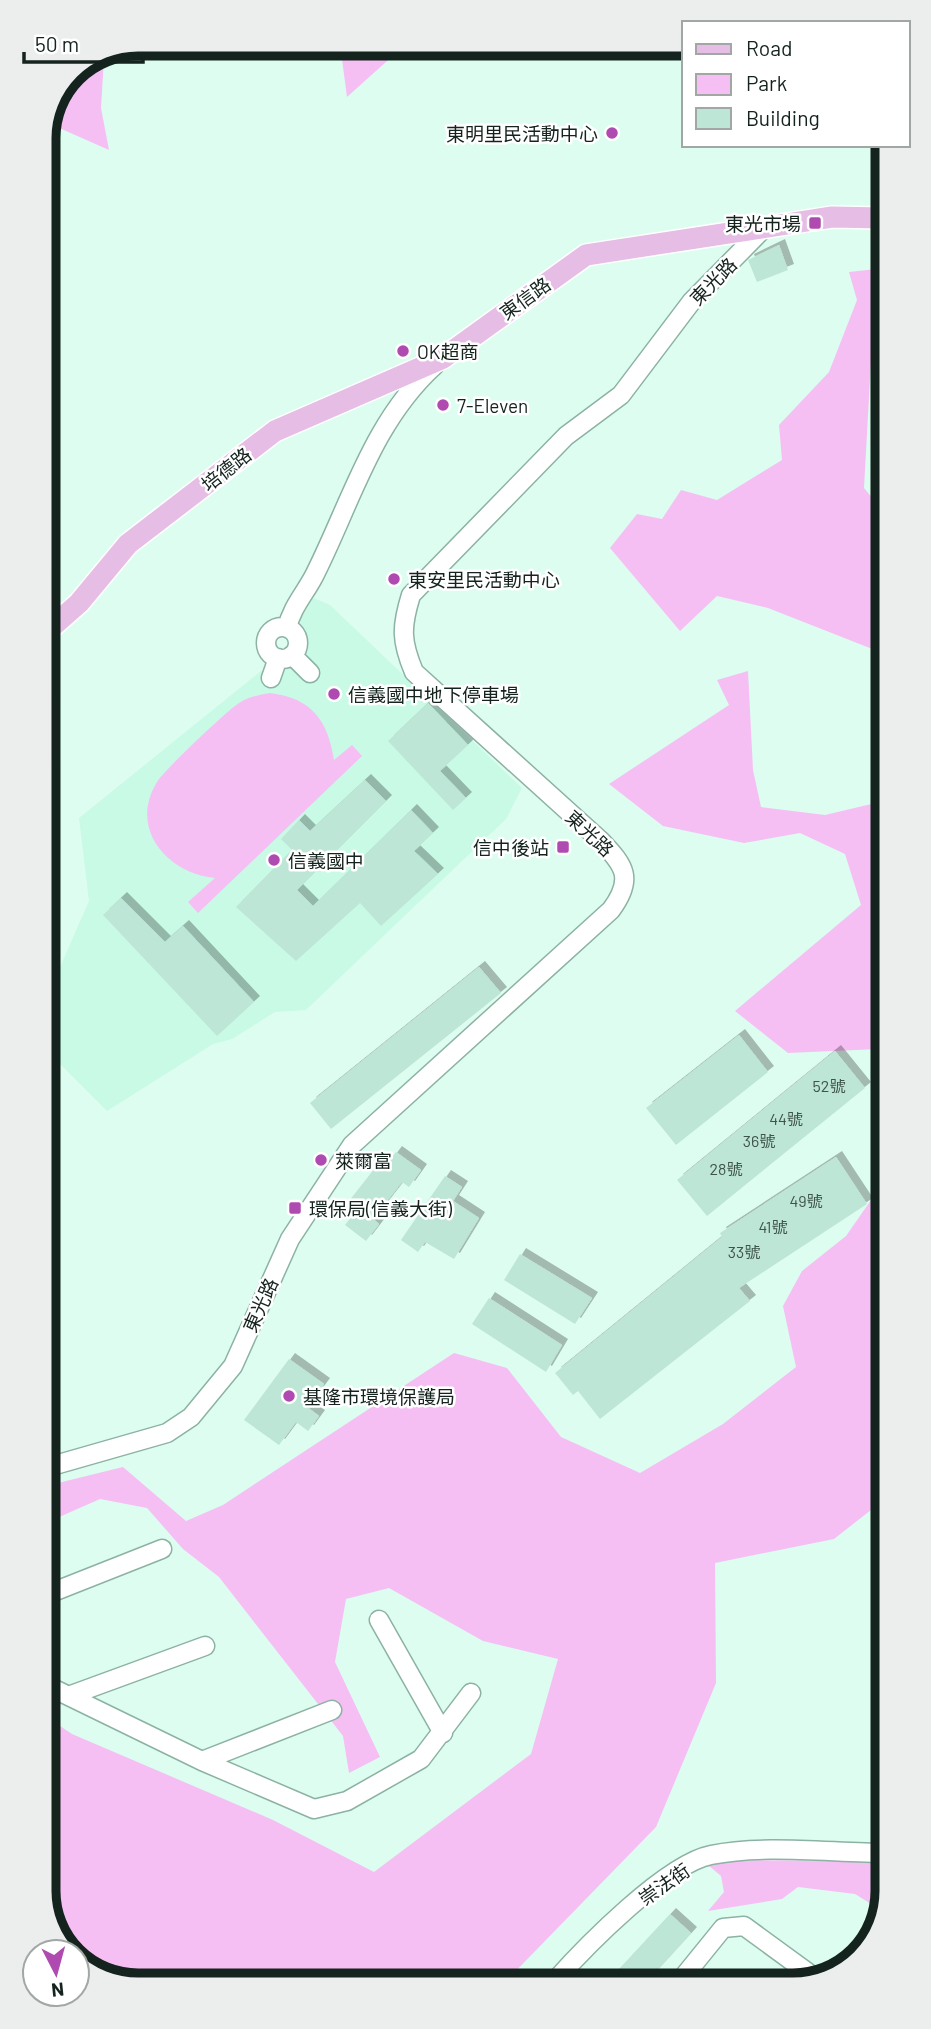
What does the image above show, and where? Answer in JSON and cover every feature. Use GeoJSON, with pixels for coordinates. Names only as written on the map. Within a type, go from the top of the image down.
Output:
{"type":"FeatureCollection","features":[{"type":"Feature","properties":{"kind":"main road","name":"東信路"},"geometry":{"type":"LineString","coordinates":[[443,358],[586,256],[832,218],[875,218]]}},
{"type":"Feature","properties":{"kind":"main road","name":"培德路"},"geometry":{"type":"LineString","coordinates":[[56,623],[79,603],[128,544],[275,431],[443,358]]}},
{"type":"Feature","properties":{"kind":"street","name":"東光路"},"geometry":{"type":"LineString","coordinates":[[56,1464],[167,1433],[191,1418],[233,1366],[290,1239],[352,1145],[611,910],[624,891],[623,870],[610,850],[414,672],[404,647],[405,615],[411,595],[566,436],[621,395],[692,301],[765,227]]}},
{"type":"Feature","properties":{"kind":"street","name":"東信路"},"geometry":{"type":"LineString","coordinates":[[287,628],[292,608],[313,579],[371,448],[417,382],[443,358]]}},
{"type":"Feature","properties":{"kind":"street"},"geometry":{"type":"LineString","coordinates":[[271,678],[285,657],[297,647],[297,638],[287,628],[272,630],[267,639],[267,649],[285,657],[310,673]]}},
{"type":"Feature","properties":{"kind":"street"},"geometry":{"type":"LineString","coordinates":[[56,1591],[162,1549]]}},
{"type":"Feature","properties":{"kind":"street"},"geometry":{"type":"LineString","coordinates":[[379,1620],[443,1732]]}},
{"type":"Feature","properties":{"kind":"street"},"geometry":{"type":"LineString","coordinates":[[71,1695],[205,1646]]}},
{"type":"Feature","properties":{"kind":"street"},"geometry":{"type":"LineString","coordinates":[[56,1689],[202,1761],[314,1809],[347,1801],[422,1759],[471,1693]]}},
{"type":"Feature","properties":{"kind":"street"},"geometry":{"type":"LineString","coordinates":[[202,1761],[332,1710]]}},
{"type":"Feature","properties":{"kind":"street","name":"崇法街"},"geometry":{"type":"LineString","coordinates":[[563,1973],[633,1906],[677,1870],[708,1855],[739,1851],[875,1853]]}},
{"type":"Feature","properties":{"kind":"street"},"geometry":{"type":"LineString","coordinates":[[686,1973],[723,1928],[744,1926],[806,1971]]}},
{"type":"Feature","properties":{"kind":"shaded area","name":"信義國中"},"geometry":{"type":"Polygon","coordinates":[[[304,594],[330,605],[522,788],[506,819],[306,1010],[275,1012],[232,1039],[213,1044],[107,1111],[56,1060],[56,976],[89,901],[79,818],[261,671],[282,679],[285,670],[305,649],[298,609],[304,594]]]}},
{"type":"Feature","properties":{"kind":"green space"},"geometry":{"type":"Polygon","coordinates":[[[342,56],[393,56],[347,97],[342,56]]]}},
{"type":"Feature","properties":{"kind":"green space"},"geometry":{"type":"Polygon","coordinates":[[[104,64],[101,108],[109,150],[57,127],[64,102],[70,92],[80,80],[104,64]]]}},
{"type":"Feature","properties":{"kind":"green space"},"geometry":{"type":"Polygon","coordinates":[[[875,269],[864,488],[875,501],[875,650],[768,608],[717,596],[680,631],[610,548],[637,514],[662,519],[681,490],[717,500],[782,460],[779,425],[829,372],[857,300],[849,272],[875,269]]]}},
{"type":"Feature","properties":{"kind":"green space"},"geometry":{"type":"Polygon","coordinates":[[[748,671],[753,770],[761,807],[825,815],[875,803],[875,1049],[788,1053],[735,1011],[861,905],[845,854],[800,833],[744,843],[663,826],[609,784],[729,705],[717,680],[748,671]]]}},
{"type":"Feature","properties":{"kind":"green space"},"geometry":{"type":"Polygon","coordinates":[[[270,693],[297,700],[316,714],[327,734],[334,760],[352,745],[362,756],[198,913],[188,902],[215,878],[198,875],[168,858],[150,832],[147,816],[149,799],[162,776],[223,716],[243,701],[270,693]]]}},
{"type":"Feature","properties":{"kind":"green space"},"geometry":{"type":"Polygon","coordinates":[[[875,1194],[875,1507],[834,1539],[715,1563],[716,1683],[656,1827],[514,1973],[133,1973],[107,1967],[91,1958],[91,1938],[71,1938],[60,1917],[56,1891],[56,1723],[72,1734],[273,1820],[374,1872],[531,1754],[558,1659],[483,1641],[389,1588],[346,1599],[335,1662],[380,1757],[349,1773],[343,1736],[219,1577],[183,1549],[147,1508],[100,1499],[56,1518],[56,1485],[123,1467],[186,1521],[223,1505],[454,1353],[507,1368],[561,1437],[640,1473],[723,1424],[796,1367],[783,1306],[802,1271],[846,1236],[875,1194]]]}},
{"type":"Feature","properties":{"kind":"green space"},"geometry":{"type":"Polygon","coordinates":[[[724,1860],[875,1861],[873,1905],[855,1894],[798,1887],[782,1899],[708,1911],[724,1892],[721,1876],[708,1865],[724,1860]]]}},
{"type":"Feature","properties":{"kind":"building"},"geometry":{"type":"Polygon","coordinates":[[[779,245],[788,270],[757,282],[748,260],[779,245]]]}},
{"type":"Feature","properties":{"kind":"building"},"geometry":{"type":"Polygon","coordinates":[[[428,703],[468,745],[440,771],[466,798],[453,810],[388,741],[428,703]]]}},
{"type":"Feature","properties":{"kind":"building"},"geometry":{"type":"Polygon","coordinates":[[[365,780],[386,801],[297,890],[313,906],[411,810],[433,833],[414,851],[438,874],[381,926],[360,903],[296,961],[236,907],[292,850],[281,839],[299,820],[310,831],[365,780]]]}},
{"type":"Feature","properties":{"kind":"building"},"geometry":{"type":"Polygon","coordinates":[[[121,898],[165,942],[183,926],[254,1002],[217,1036],[103,915],[121,898]]]}},
{"type":"Feature","properties":{"kind":"building"},"geometry":{"type":"Polygon","coordinates":[[[479,967],[501,993],[331,1129],[310,1103],[479,967]]]}},
{"type":"Feature","properties":{"kind":"building"},"geometry":{"type":"Polygon","coordinates":[[[739,1035],[768,1072],[676,1145],[646,1108],[739,1035]]]}},
{"type":"Feature","properties":{"kind":"building"},"geometry":{"type":"Polygon","coordinates":[[[835,1051],[865,1088],[707,1216],[677,1180],[835,1051]]]}},
{"type":"Feature","properties":{"kind":"building"},"geometry":{"type":"Polygon","coordinates":[[[396,1152],[421,1170],[409,1187],[402,1182],[373,1219],[379,1224],[366,1241],[345,1225],[358,1208],[349,1201],[378,1164],[384,1168],[396,1152]]]}},
{"type":"Feature","properties":{"kind":"building"},"geometry":{"type":"Polygon","coordinates":[[[836,1157],[867,1204],[739,1288],[750,1301],[600,1419],[578,1391],[573,1395],[555,1373],[722,1237],[720,1233],[836,1157]]]}},
{"type":"Feature","properties":{"kind":"building"},"geometry":{"type":"Polygon","coordinates":[[[445,1176],[462,1187],[453,1201],[479,1218],[454,1259],[425,1242],[418,1252],[401,1240],[445,1176]]]}},
{"type":"Feature","properties":{"kind":"building"},"geometry":{"type":"Polygon","coordinates":[[[520,1254],[592,1298],[575,1324],[504,1280],[520,1254]]]}},
{"type":"Feature","properties":{"kind":"building"},"geometry":{"type":"Polygon","coordinates":[[[489,1298],[562,1345],[546,1372],[472,1324],[489,1298]]]}},
{"type":"Feature","properties":{"kind":"building","name":"基隆市環境保護局"},"geometry":{"type":"Polygon","coordinates":[[[289,1359],[324,1384],[307,1407],[319,1416],[308,1431],[296,1422],[279,1445],[244,1420],[289,1359]]]}},
{"type":"Feature","properties":{"kind":"building"},"geometry":{"type":"Polygon","coordinates":[[[670,1914],[691,1933],[654,1973],[615,1973],[670,1914]]]}},
{"type":"Feature","properties":{"kind":"place","name":"東明里民活動中心"},"geometry":{"type":"Point","coordinates":[612,133]}},
{"type":"Feature","properties":{"kind":"place","name":"東光市場"},"geometry":{"type":"Point","coordinates":[815,223]}},
{"type":"Feature","properties":{"kind":"place","name":"OK超商"},"geometry":{"type":"Point","coordinates":[403,351]}},
{"type":"Feature","properties":{"kind":"place","name":"7-Eleven"},"geometry":{"type":"Point","coordinates":[443,405]}},
{"type":"Feature","properties":{"kind":"place","name":"東安里民活動中心"},"geometry":{"type":"Point","coordinates":[394,579]}},
{"type":"Feature","properties":{"kind":"place","name":"信義國中地下停車場"},"geometry":{"type":"Point","coordinates":[334,694]}},
{"type":"Feature","properties":{"kind":"place","name":"信中後站"},"geometry":{"type":"Point","coordinates":[563,847]}},
{"type":"Feature","properties":{"kind":"place","name":"信義國中"},"geometry":{"type":"Point","coordinates":[274,860]}},
{"type":"Feature","properties":{"kind":"place","name":"萊爾富"},"geometry":{"type":"Point","coordinates":[321,1160]}},
{"type":"Feature","properties":{"kind":"place","name":"環保局(信義大街)"},"geometry":{"type":"Point","coordinates":[295,1208]}},
{"type":"Feature","properties":{"kind":"place","name":"基隆市環境保護局"},"geometry":{"type":"Point","coordinates":[289,1396]}}]}
